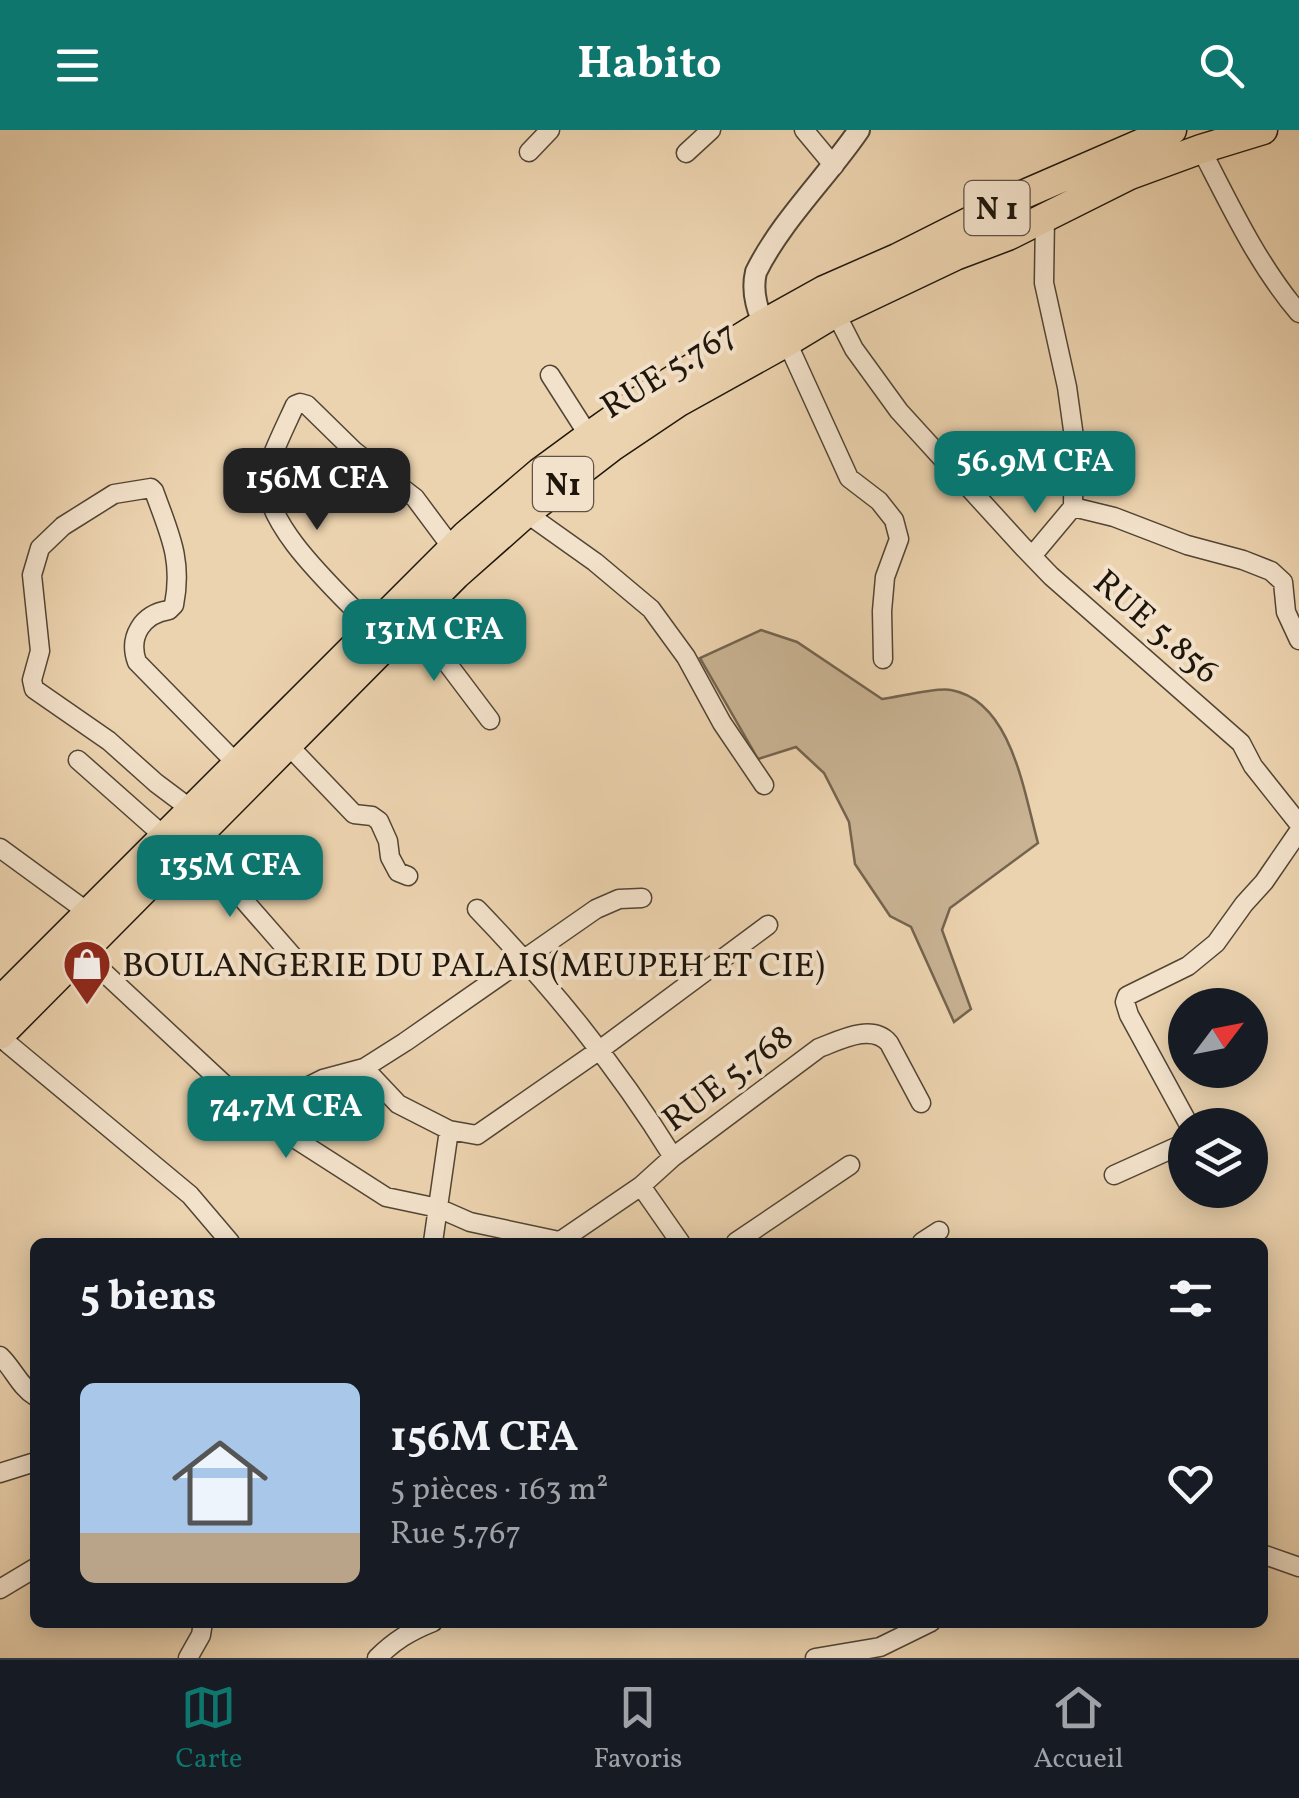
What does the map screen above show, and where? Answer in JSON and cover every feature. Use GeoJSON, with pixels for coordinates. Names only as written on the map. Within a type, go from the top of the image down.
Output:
{"type":"FeatureCollection","features":[{"type":"Feature","properties":{"kind":"highway","name":"N 1"},"geometry":{"type":"LineString","coordinates":[[74,945],[90,913],[179,840],[192,810],[452,549],[589,436],[636,403],[775,338],[898,258],[1020,196],[1172,130]]}},
{"type":"Feature","properties":{"kind":"highway"},"geometry":{"type":"LineString","coordinates":[[829,301],[1008,236],[1130,175],[1263,130]]}},
{"type":"Feature","properties":{"kind":"highway","name":"RUE 5.767"},"geometry":{"type":"LineString","coordinates":[[0,1036],[74,945],[179,840],[288,744],[456,574],[612,447],[775,338]]}},
{"type":"Feature","properties":{"kind":"highway","name":"RUE 5.767"},"geometry":{"type":"LineString","coordinates":[[0,1001],[74,945]]}},
{"type":"Feature","properties":{"kind":"street"},"geometry":{"type":"LineString","coordinates":[[529,152],[550,130]]}},
{"type":"Feature","properties":{"kind":"street"},"geometry":{"type":"LineString","coordinates":[[686,152],[710,130]]}},
{"type":"Feature","properties":{"kind":"street"},"geometry":{"type":"LineString","coordinates":[[804,130],[834,166]]}},
{"type":"Feature","properties":{"kind":"street"},"geometry":{"type":"LineString","coordinates":[[858,130],[796,212],[756,272],[753,283],[754,297],[849,478],[880,502],[894,520],[899,539],[884,577],[883,659]]}},
{"type":"Feature","properties":{"kind":"street"},"geometry":{"type":"LineString","coordinates":[[1202,148],[1252,246],[1299,313]]}},
{"type":"Feature","properties":{"kind":"street"},"geometry":{"type":"LineString","coordinates":[[1032,556],[1074,508],[1074,438],[1044,283],[1044,216]]}},
{"type":"Feature","properties":{"kind":"street","name":"RUE 5.856"},"geometry":{"type":"LineString","coordinates":[[829,301],[854,350],[899,411],[1051,576],[1240,743],[1299,828]]}},
{"type":"Feature","properties":{"kind":"street"},"geometry":{"type":"LineString","coordinates":[[550,375],[589,436]]}},
{"type":"Feature","properties":{"kind":"street"},"geometry":{"type":"LineString","coordinates":[[373,629],[287,536],[272,506],[266,476],[295,404],[307,405],[354,452],[415,498],[452,549]]}},
{"type":"Feature","properties":{"kind":"street"},"geometry":{"type":"LineString","coordinates":[[192,810],[109,741],[34,689],[32,680],[40,651],[32,575],[40,548],[62,526],[114,494],[150,488],[154,491],[172,533],[176,558],[174,605],[136,630],[132,650],[136,662],[238,765]]}},
{"type":"Feature","properties":{"kind":"street"},"geometry":{"type":"LineString","coordinates":[[1074,508],[1114,517],[1272,571],[1283,582],[1286,612],[1299,640]]}},
{"type":"Feature","properties":{"kind":"street"},"geometry":{"type":"LineString","coordinates":[[526,514],[595,562],[651,609],[686,657],[722,723],[764,785]]}},
{"type":"Feature","properties":{"kind":"street"},"geometry":{"type":"LineString","coordinates":[[409,623],[444,660],[490,720]]}},
{"type":"Feature","properties":{"kind":"street"},"geometry":{"type":"LineString","coordinates":[[288,744],[354,814],[380,821],[390,858],[398,872],[408,876]]}},
{"type":"Feature","properties":{"kind":"street"},"geometry":{"type":"LineString","coordinates":[[78,760],[179,840],[303,968]]}},
{"type":"Feature","properties":{"kind":"street"},"geometry":{"type":"LineString","coordinates":[[1180,1108],[1129,1014],[1127,996],[1188,966],[1216,943],[1264,882],[1299,828]]}},
{"type":"Feature","properties":{"kind":"street"},"geometry":{"type":"LineString","coordinates":[[0,848],[90,913]]}},
{"type":"Feature","properties":{"kind":"street"},"geometry":{"type":"LineString","coordinates":[[255,1113],[323,1079],[364,1068],[596,910],[619,899],[642,898]]}},
{"type":"Feature","properties":{"kind":"street"},"geometry":{"type":"LineString","coordinates":[[477,908],[600,1049],[673,1156]]}},
{"type":"Feature","properties":{"kind":"street"},"geometry":{"type":"LineString","coordinates":[[364,1068],[398,1104],[449,1130],[472,1136],[482,1134],[768,926]]}},
{"type":"Feature","properties":{"kind":"street"},"geometry":{"type":"LineString","coordinates":[[74,945],[255,1113],[386,1198],[438,1208],[470,1222],[541,1238]]}},
{"type":"Feature","properties":{"kind":"street","name":"RUE 5.768"},"geometry":{"type":"LineString","coordinates":[[565,1238],[641,1186],[673,1156],[819,1048],[870,1033],[882,1035],[920,1102]]}},
{"type":"Feature","properties":{"kind":"street"},"geometry":{"type":"LineString","coordinates":[[0,1036],[190,1195],[227,1238]]}},
{"type":"Feature","properties":{"kind":"street"},"geometry":{"type":"LineString","coordinates":[[434,1238],[449,1130]]}},
{"type":"Feature","properties":{"kind":"street"},"geometry":{"type":"LineString","coordinates":[[1114,1176],[1168,1151]]}},
{"type":"Feature","properties":{"kind":"street"},"geometry":{"type":"LineString","coordinates":[[742,1238],[850,1166]]}},
{"type":"Feature","properties":{"kind":"street"},"geometry":{"type":"LineString","coordinates":[[641,1186],[677,1238]]}},
{"type":"Feature","properties":{"kind":"street"},"geometry":{"type":"LineString","coordinates":[[0,1356],[30,1393]]}},
{"type":"Feature","properties":{"kind":"street"},"geometry":{"type":"LineString","coordinates":[[0,1473],[30,1464]]}},
{"type":"Feature","properties":{"kind":"street"},"geometry":{"type":"LineString","coordinates":[[1268,1556],[1299,1567]]}},
{"type":"Feature","properties":{"kind":"street"},"geometry":{"type":"LineString","coordinates":[[0,1589],[30,1571]]}},
{"type":"Feature","properties":{"kind":"street"},"geometry":{"type":"LineString","coordinates":[[188,1658],[202,1628]]}},
{"type":"Feature","properties":{"kind":"street"},"geometry":{"type":"LineString","coordinates":[[376,1658],[407,1628]]}},
{"type":"Feature","properties":{"kind":"street"},"geometry":{"type":"LineString","coordinates":[[815,1658],[880,1647],[919,1628]]}},
{"type":"Feature","properties":{"kind":"shaded area"},"geometry":{"type":"Polygon","coordinates":[[[761,630],[797,642],[882,699],[945,689],[972,698],[1002,730],[1020,776],[1038,843],[950,908],[942,930],[971,1009],[954,1022],[911,927],[890,916],[855,864],[849,822],[824,773],[796,747],[758,759],[700,658],[761,630]]]}},
{"type":"Feature","properties":{"kind":"place","name":"BOULANGERIE DU PALAIS(MEUPEH ET CIE)"},"geometry":{"type":"Point","coordinates":[87,1006]}}]}
